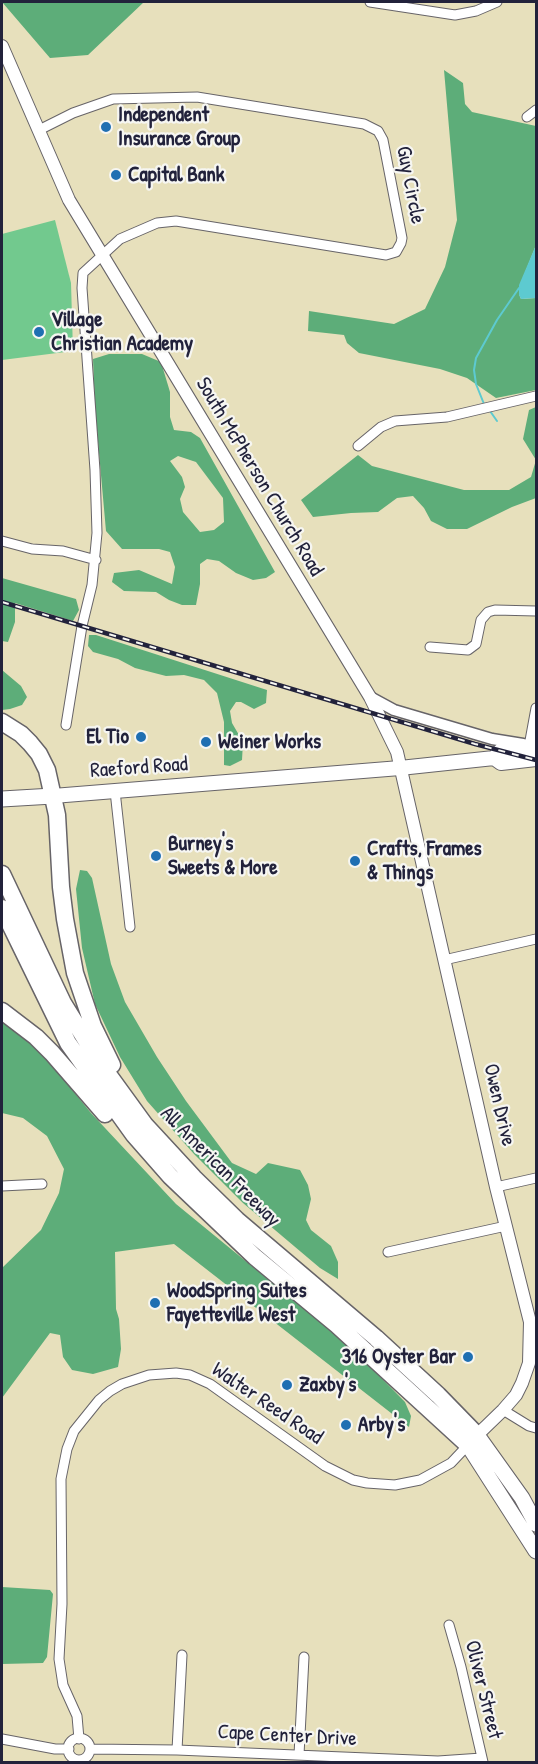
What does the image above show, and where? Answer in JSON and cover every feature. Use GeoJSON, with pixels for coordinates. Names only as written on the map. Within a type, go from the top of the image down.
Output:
{"type":"FeatureCollection","features":[{"type":"Feature","properties":{"kind":"highway"},"geometry":{"type":"LineString","coordinates":[[2,722],[21,734],[39,754],[47,770],[57,815],[63,909],[75,973],[93,1026],[129,1104]]}},
{"type":"Feature","properties":{"kind":"highway","name":"Raeford Road"},"geometry":{"type":"LineString","coordinates":[[2,800],[53,796]]}},
{"type":"Feature","properties":{"kind":"highway","name":"All American Freeway"},"geometry":{"type":"LineString","coordinates":[[2,874],[63,1003],[100,1063],[129,1104],[184,1168],[230,1213],[376,1338],[438,1395],[473,1440]]}},
{"type":"Feature","properties":{"kind":"highway","name":"All American Freeway"},"geometry":{"type":"LineString","coordinates":[[2,908],[68,1042],[127,1126],[170,1176],[255,1257],[473,1440]]}},
{"type":"Feature","properties":{"kind":"highway"},"geometry":{"type":"LineString","coordinates":[[2,1011],[36,1037],[52,1053],[138,1154],[179,1197],[255,1257]]}},
{"type":"Feature","properties":{"kind":"highway"},"geometry":{"type":"LineString","coordinates":[[473,1440],[522,1498],[537,1524]]}},
{"type":"Feature","properties":{"kind":"highway"},"geometry":{"type":"LineString","coordinates":[[473,1440],[537,1551]]}},
{"type":"Feature","properties":{"kind":"main road","name":"South McPherson Church Road"},"geometry":{"type":"LineString","coordinates":[[2,46],[69,200],[370,698],[397,752],[400,768]]}},
{"type":"Feature","properties":{"kind":"main road","name":"Raeford Road"},"geometry":{"type":"LineString","coordinates":[[53,796],[400,768],[494,758],[500,751],[533,745]]}},
{"type":"Feature","properties":{"kind":"main road","name":"Raeford Road"},"geometry":{"type":"LineString","coordinates":[[494,758],[501,764],[537,759]]}},
{"type":"Feature","properties":{"kind":"main road","name":"Owen Drive"},"geometry":{"type":"LineString","coordinates":[[400,768],[506,1227],[532,1308],[529,1363],[516,1395],[473,1440]]}},
{"type":"Feature","properties":{"kind":"street"},"geometry":{"type":"LineString","coordinates":[[370,2],[455,15],[465,14],[497,2]]}},
{"type":"Feature","properties":{"kind":"street","name":"Guy Circle"},"geometry":{"type":"LineString","coordinates":[[39,130],[113,99],[197,97],[364,124],[374,128],[381,136],[402,238],[399,248],[392,254],[176,221],[157,223],[137,230],[120,239],[103,256]]}},
{"type":"Feature","properties":{"kind":"street"},"geometry":{"type":"LineString","coordinates":[[528,117],[537,110]]}},
{"type":"Feature","properties":{"kind":"street"},"geometry":{"type":"LineString","coordinates":[[66,725],[96,560],[97,534],[82,278],[86,269],[103,256]]}},
{"type":"Feature","properties":{"kind":"street"},"geometry":{"type":"LineString","coordinates":[[358,446],[381,427],[395,421],[447,417],[537,396]]}},
{"type":"Feature","properties":{"kind":"street"},"geometry":{"type":"LineString","coordinates":[[2,541],[32,549],[63,551],[96,560]]}},
{"type":"Feature","properties":{"kind":"street"},"geometry":{"type":"LineString","coordinates":[[430,647],[468,650],[476,644],[481,620],[488,612],[495,610],[537,611]]}},
{"type":"Feature","properties":{"kind":"street"},"geometry":{"type":"LineString","coordinates":[[370,698],[394,710],[492,739],[533,745],[537,708]]}},
{"type":"Feature","properties":{"kind":"street"},"geometry":{"type":"LineString","coordinates":[[115,791],[130,927]]}},
{"type":"Feature","properties":{"kind":"street"},"geometry":{"type":"LineString","coordinates":[[444,960],[537,939]]}},
{"type":"Feature","properties":{"kind":"street"},"geometry":{"type":"LineString","coordinates":[[496,1186],[537,1178]]}},
{"type":"Feature","properties":{"kind":"street"},"geometry":{"type":"LineString","coordinates":[[2,1186],[42,1184]]}},
{"type":"Feature","properties":{"kind":"street"},"geometry":{"type":"LineString","coordinates":[[388,1252],[506,1227]]}},
{"type":"Feature","properties":{"kind":"street","name":"Walter Reed Road"},"geometry":{"type":"LineString","coordinates":[[79,1739],[76,1716],[63,1684],[59,1659],[63,1604],[61,1479],[67,1449],[74,1431],[99,1400],[110,1391],[149,1375],[176,1373],[190,1375],[210,1384],[325,1466],[353,1480],[367,1483],[395,1485],[420,1480],[451,1463],[473,1440]]}},
{"type":"Feature","properties":{"kind":"street"},"geometry":{"type":"LineString","coordinates":[[503,1410],[537,1428]]}},
{"type":"Feature","properties":{"kind":"street","name":"Oliver Street"},"geometry":{"type":"LineString","coordinates":[[449,1625],[482,1760]]}},
{"type":"Feature","properties":{"kind":"street"},"geometry":{"type":"LineString","coordinates":[[177,1750],[182,1655]]}},
{"type":"Feature","properties":{"kind":"street"},"geometry":{"type":"LineString","coordinates":[[299,1755],[304,1657]]}},
{"type":"Feature","properties":{"kind":"street"},"geometry":{"type":"LineString","coordinates":[[2,1739],[55,1749],[69,1749]]}},
{"type":"Feature","properties":{"kind":"street"},"geometry":{"type":"LineString","coordinates":[[79,1739],[85,1740],[90,1749],[86,1758],[79,1761],[72,1757],[69,1749],[72,1741],[79,1739]]}},
{"type":"Feature","properties":{"kind":"street","name":"Cape Center Drive"},"geometry":{"type":"LineString","coordinates":[[90,1749],[177,1750],[438,1761],[482,1760]]}},
{"type":"Feature","properties":{"kind":"green space"},"geometry":{"type":"Polygon","coordinates":[[[2,2],[144,2],[88,55],[50,58],[2,2]]]}},
{"type":"Feature","properties":{"kind":"green space"},"geometry":{"type":"Polygon","coordinates":[[[444,70],[463,83],[465,104],[472,112],[536,126],[536,245],[519,288],[519,294],[521,299],[536,298],[536,390],[496,398],[467,378],[440,369],[359,353],[347,343],[344,335],[308,331],[309,311],[394,324],[425,309],[445,267],[457,220],[444,70]]]}},
{"type":"Feature","properties":{"kind":"green space"},"geometry":{"type":"Polygon","coordinates":[[[55,220],[71,283],[73,351],[2,360],[2,234],[55,220]]]}},
{"type":"Feature","properties":{"kind":"green space"},"geometry":{"type":"Polygon","coordinates":[[[109,354],[142,354],[161,362],[170,392],[170,417],[174,430],[191,432],[200,438],[275,572],[266,578],[253,580],[236,573],[219,561],[207,559],[200,564],[200,584],[196,605],[182,605],[156,592],[124,591],[112,582],[114,573],[139,570],[172,584],[175,567],[170,552],[159,549],[122,549],[106,531],[93,359],[109,354]],[[178,456],[170,461],[182,477],[185,487],[180,499],[183,512],[200,532],[214,530],[224,522],[223,498],[196,462],[178,456]]]}},
{"type":"Feature","properties":{"kind":"green space"},"geometry":{"type":"Polygon","coordinates":[[[536,407],[536,460],[523,439],[529,410],[536,407]]]}},
{"type":"Feature","properties":{"kind":"green space"},"geometry":{"type":"Polygon","coordinates":[[[358,455],[372,466],[464,490],[509,490],[531,477],[536,460],[536,498],[467,529],[447,529],[431,521],[424,508],[413,496],[397,498],[378,512],[313,517],[301,500],[358,455]]]}},
{"type":"Feature","properties":{"kind":"green space"},"geometry":{"type":"Polygon","coordinates":[[[2,578],[76,599],[79,610],[73,621],[15,603],[15,622],[8,642],[2,641],[2,578]]]}},
{"type":"Feature","properties":{"kind":"green space"},"geometry":{"type":"Polygon","coordinates":[[[89,635],[96,635],[267,690],[266,703],[254,709],[241,702],[236,702],[230,711],[232,723],[243,742],[242,760],[230,766],[224,765],[224,722],[217,693],[204,680],[184,675],[166,676],[135,668],[118,659],[93,652],[88,646],[89,635]]]}},
{"type":"Feature","properties":{"kind":"green space"},"geometry":{"type":"Polygon","coordinates":[[[2,670],[21,686],[27,697],[22,705],[2,710],[2,670]]]}},
{"type":"Feature","properties":{"kind":"green space"},"geometry":{"type":"Polygon","coordinates":[[[80,870],[87,871],[92,878],[111,964],[125,1002],[157,1057],[232,1163],[256,1174],[268,1163],[300,1170],[308,1185],[311,1199],[306,1220],[311,1230],[331,1246],[338,1262],[338,1279],[320,1268],[243,1203],[194,1154],[147,1101],[120,1057],[95,1004],[82,948],[76,889],[80,870]]]}},
{"type":"Feature","properties":{"kind":"green space"},"geometry":{"type":"Polygon","coordinates":[[[2,1022],[39,1049],[91,1113],[176,1204],[353,1349],[405,1402],[411,1416],[409,1427],[174,1244],[115,1252],[116,1309],[121,1349],[118,1367],[93,1374],[72,1370],[63,1357],[60,1335],[50,1333],[2,1398],[2,1268],[41,1230],[59,1193],[64,1169],[47,1136],[23,1118],[2,1113],[2,1022]]]}},
{"type":"Feature","properties":{"kind":"green space"},"geometry":{"type":"Polygon","coordinates":[[[2,1587],[50,1590],[53,1594],[47,1657],[43,1663],[2,1664],[2,1587]]]}},
{"type":"Feature","properties":{"kind":"water"},"geometry":{"type":"Polygon","coordinates":[[[536,245],[536,298],[521,299],[519,285],[536,245]]]}},
{"type":"Feature","properties":{"kind":"waterway"},"geometry":{"type":"LineString","coordinates":[[484,404],[476,384],[474,370],[476,358],[497,320],[519,288],[521,290]]}},
{"type":"Feature","properties":{"kind":"waterway"},"geometry":{"type":"LineString","coordinates":[[490,411],[497,421]]}},
{"type":"Feature","properties":{"kind":"railway"},"geometry":{"type":"LineString","coordinates":[[2,602],[475,744],[536,760]]}},
{"type":"Feature","properties":{"kind":"place","name":"Independent Insurance Group"},"geometry":{"type":"Point","coordinates":[106,127]}},
{"type":"Feature","properties":{"kind":"place","name":"Capital Bank"},"geometry":{"type":"Point","coordinates":[116,175]}},
{"type":"Feature","properties":{"kind":"place","name":"Village Christian Academy"},"geometry":{"type":"Point","coordinates":[39,332]}},
{"type":"Feature","properties":{"kind":"place","name":"El Tio"},"geometry":{"type":"Point","coordinates":[141,737]}},
{"type":"Feature","properties":{"kind":"place","name":"Weiner Works"},"geometry":{"type":"Point","coordinates":[206,742]}},
{"type":"Feature","properties":{"kind":"place","name":"Burney's Sweets & More"},"geometry":{"type":"Point","coordinates":[156,856]}},
{"type":"Feature","properties":{"kind":"place","name":"Crafts, Frames & Things"},"geometry":{"type":"Point","coordinates":[355,861]}},
{"type":"Feature","properties":{"kind":"place","name":"WoodSpring Suites Fayetteville West"},"geometry":{"type":"Point","coordinates":[155,1303]}},
{"type":"Feature","properties":{"kind":"place","name":"316 Oyster Bar"},"geometry":{"type":"Point","coordinates":[468,1357]}},
{"type":"Feature","properties":{"kind":"place","name":"Zaxby's"},"geometry":{"type":"Point","coordinates":[287,1385]}},
{"type":"Feature","properties":{"kind":"place","name":"Arby's"},"geometry":{"type":"Point","coordinates":[346,1425]}}]}
